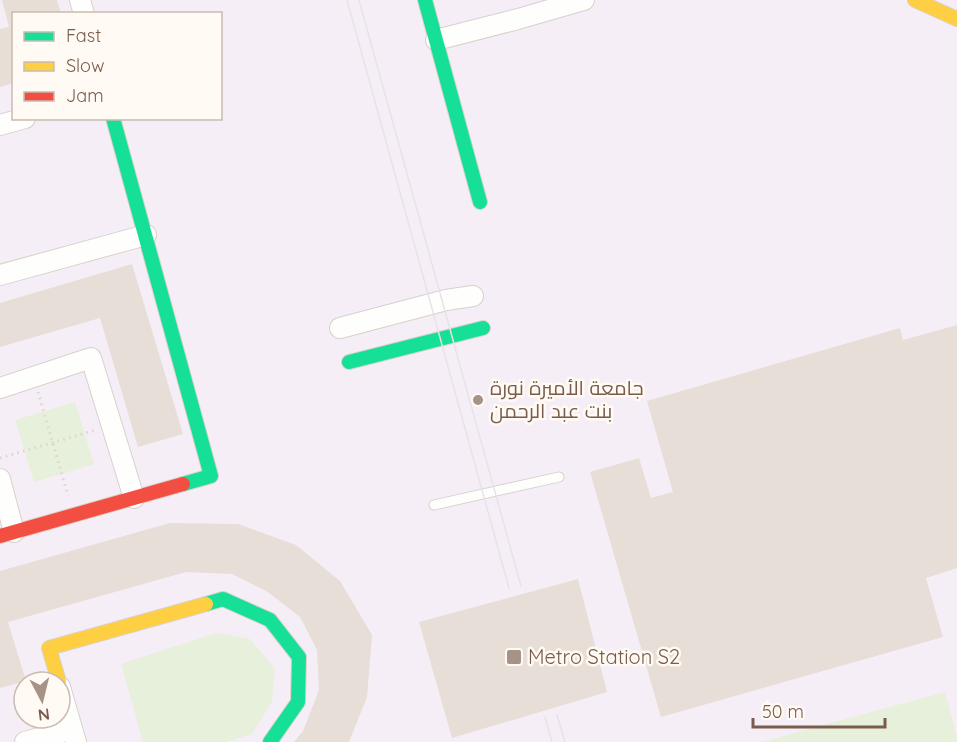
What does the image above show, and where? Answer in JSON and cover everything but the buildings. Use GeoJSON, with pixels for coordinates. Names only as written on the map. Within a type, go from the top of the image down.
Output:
{"type":"FeatureCollection","features":[{"type":"Feature","properties":{"kind":"street"},"geometry":{"type":"LineString","coordinates":[[425,0],[480,202]]}},
{"type":"Feature","properties":{"kind":"street"},"geometry":{"type":"LineString","coordinates":[[436,40],[518,20],[584,0]]}},
{"type":"Feature","properties":{"kind":"street"},"geometry":{"type":"LineString","coordinates":[[915,0],[957,19]]}},
{"type":"Feature","properties":{"kind":"street"},"geometry":{"type":"LineString","coordinates":[[0,125],[18,120]]}},
{"type":"Feature","properties":{"kind":"street"},"geometry":{"type":"LineString","coordinates":[[0,479],[7,534],[212,476],[114,120]]}},
{"type":"Feature","properties":{"kind":"street"},"geometry":{"type":"LineString","coordinates":[[0,275],[146,235]]}},
{"type":"Feature","properties":{"kind":"street"},"geometry":{"type":"LineString","coordinates":[[340,328],[447,300],[473,296]]}},
{"type":"Feature","properties":{"kind":"street"},"geometry":{"type":"LineString","coordinates":[[349,362],[483,328]]}},
{"type":"Feature","properties":{"kind":"street"},"geometry":{"type":"LineString","coordinates":[[0,387],[91,358],[134,498]]}},
{"type":"Feature","properties":{"kind":"street"},"geometry":{"type":"LineString","coordinates":[[55,670],[49,648],[222,599],[270,620],[299,657],[298,702],[270,742]]}},
{"type":"Feature","properties":{"kind":"street"},"geometry":{"type":"LineString","coordinates":[[25,742],[74,736]]}},
{"type":"Feature","properties":{"kind":"lane"},"geometry":{"type":"LineString","coordinates":[[434,505],[559,477]]}},
{"type":"Feature","properties":{"kind":"path"},"geometry":{"type":"LineString","coordinates":[[34,376],[73,515]]}},
{"type":"Feature","properties":{"kind":"path"},"geometry":{"type":"LineString","coordinates":[[0,458],[112,426]]}},
{"type":"Feature","properties":{"kind":"shaded area","name":"جامعة الأميرة نورة بنت عبد الرحمن"},"geometry":{"type":"Polygon","coordinates":[[[0,0],[957,0],[957,742],[0,742],[0,0]]]}},
{"type":"Feature","properties":{"kind":"green space"},"geometry":{"type":"Polygon","coordinates":[[[75,402],[94,464],[34,482],[15,420],[75,402]]]}},
{"type":"Feature","properties":{"kind":"green space"},"geometry":{"type":"Polygon","coordinates":[[[216,633],[250,639],[275,669],[272,702],[252,734],[226,742],[143,742],[121,664],[216,633]]]}},
{"type":"Feature","properties":{"kind":"green space"},"geometry":{"type":"Polygon","coordinates":[[[945,692],[957,742],[761,742],[945,692]]]}},
{"type":"Feature","properties":{"kind":"tram line"},"geometry":{"type":"LineString","coordinates":[[347,0],[509,588]]}},
{"type":"Feature","properties":{"kind":"tram line"},"geometry":{"type":"LineString","coordinates":[[359,0],[521,586]]}},
{"type":"Feature","properties":{"kind":"tram line"},"geometry":{"type":"LineString","coordinates":[[557,715],[565,742]]}},
{"type":"Feature","properties":{"kind":"tram line"},"geometry":{"type":"LineString","coordinates":[[545,717],[552,742]]}},
{"type":"Feature","properties":{"kind":"traffic: fast"},"geometry":{"type":"LineString","coordinates":[[425,0],[480,202]]}},
{"type":"Feature","properties":{"kind":"traffic: fast"},"geometry":{"type":"LineString","coordinates":[[114,120],[211,476],[183,484]]}},
{"type":"Feature","properties":{"kind":"traffic: fast"},"geometry":{"type":"LineString","coordinates":[[349,362],[483,328]]}},
{"type":"Feature","properties":{"kind":"traffic: fast"},"geometry":{"type":"LineString","coordinates":[[206,604],[223,599],[270,620],[299,657],[298,702],[270,742]]}},
{"type":"Feature","properties":{"kind":"traffic: slow"},"geometry":{"type":"LineString","coordinates":[[915,0],[957,19]]}},
{"type":"Feature","properties":{"kind":"traffic: slow"},"geometry":{"type":"LineString","coordinates":[[55,670],[49,648],[206,604]]}},
{"type":"Feature","properties":{"kind":"traffic: jam"},"geometry":{"type":"LineString","coordinates":[[0,536],[183,484]]}},
{"type":"Feature","properties":{"kind":"place","name":"جامعة الأميرة نورة بنت عبد الرحمن"},"geometry":{"type":"Point","coordinates":[478,400]}},
{"type":"Feature","properties":{"kind":"place","name":"Metro Station S2"},"geometry":{"type":"Point","coordinates":[514,657]}}]}
